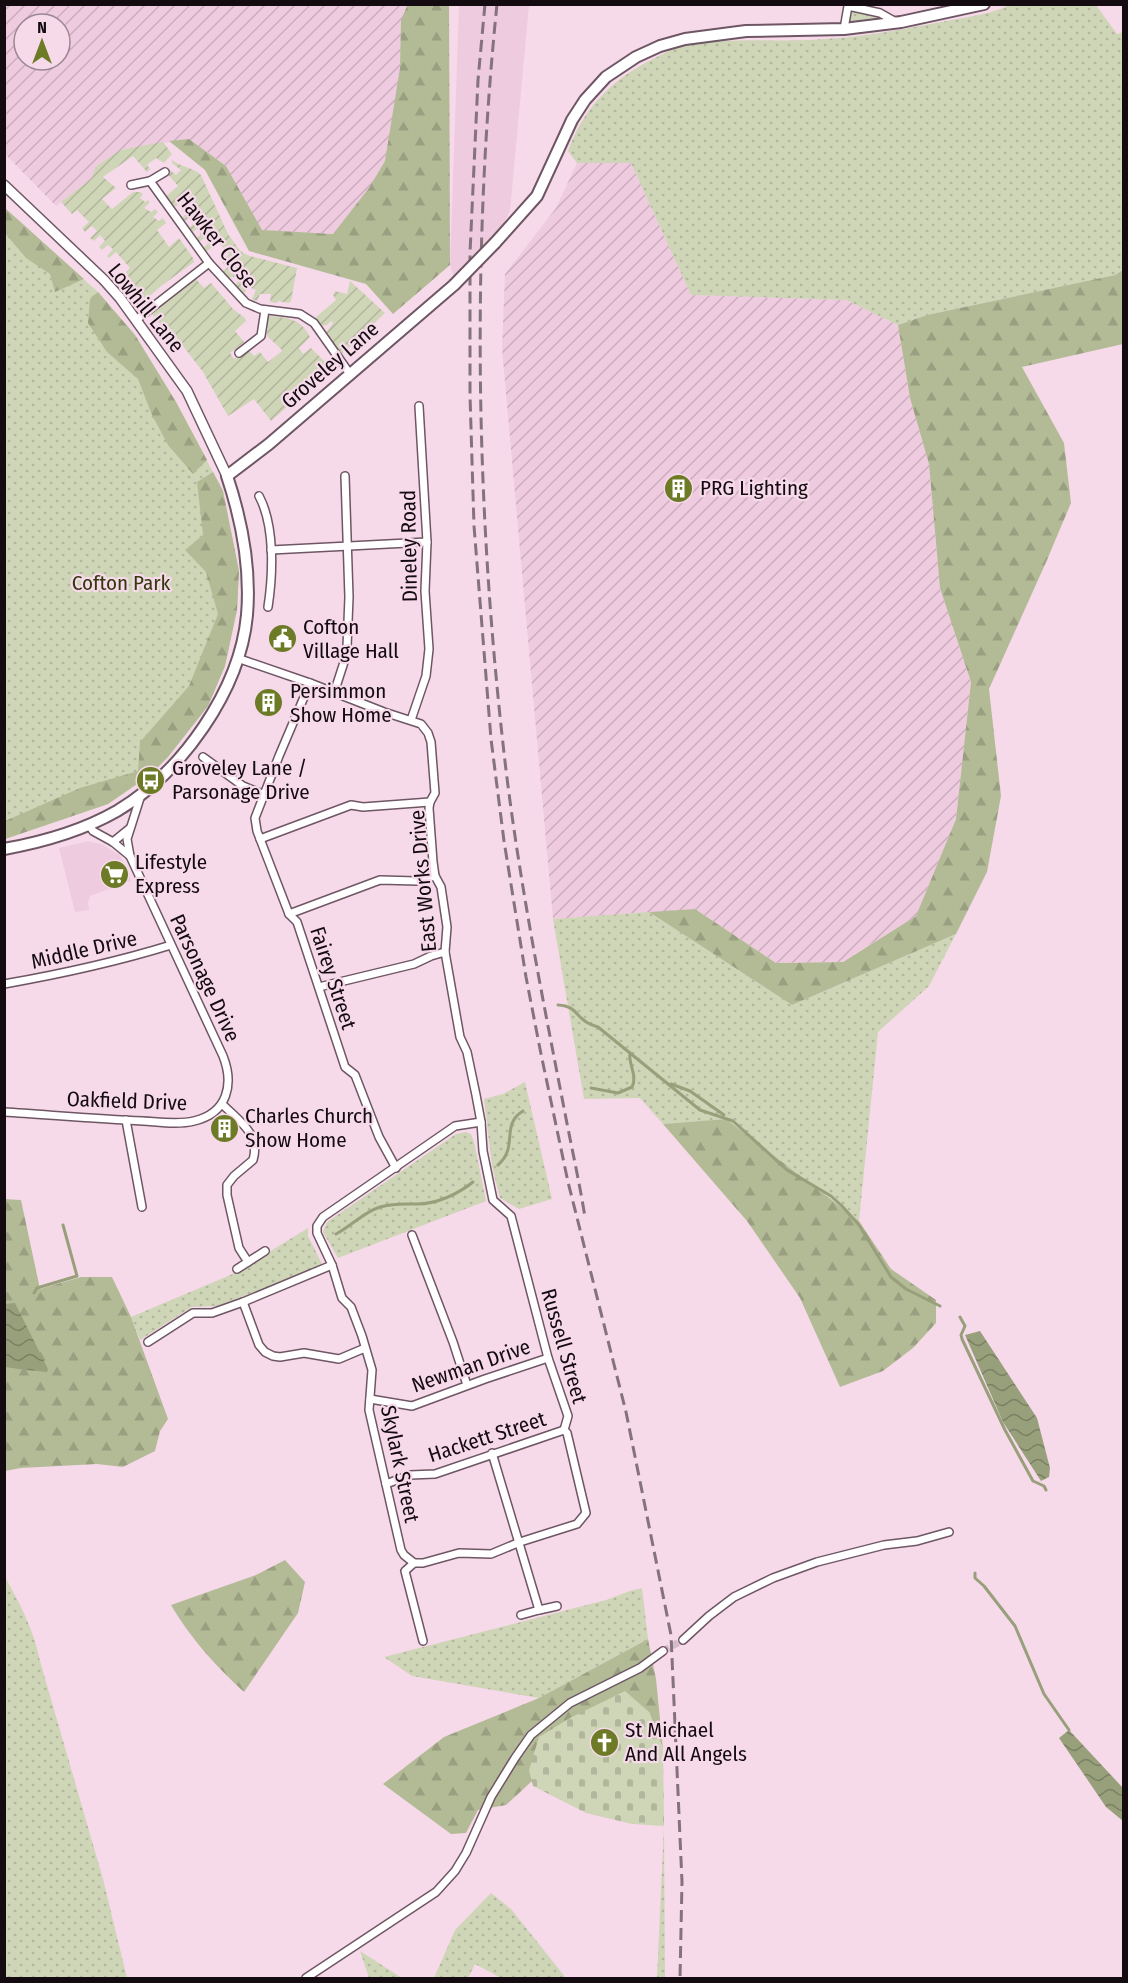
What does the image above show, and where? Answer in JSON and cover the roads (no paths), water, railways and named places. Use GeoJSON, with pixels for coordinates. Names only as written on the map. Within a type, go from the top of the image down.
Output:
{"type":"FeatureCollection","features":[{"type":"Feature","properties":{"kind":"main road","name":"Groveley Lane"},"geometry":{"type":"LineString","coordinates":[[227,476],[268,444],[454,285],[495,243],[537,196],[572,120],[585,100],[606,77],[636,57],[660,46],[685,39],[746,31],[844,29],[896,22],[984,4]]}},
{"type":"Feature","properties":{"kind":"main road"},"geometry":{"type":"LineString","coordinates":[[4,849],[55,837],[89,825],[141,795],[175,764],[214,710],[229,681],[247,616],[247,572],[242,530],[227,476]]}},
{"type":"Feature","properties":{"kind":"street"},"geometry":{"type":"LineString","coordinates":[[844,29],[848,6],[880,13],[896,22]]}},
{"type":"Feature","properties":{"kind":"street","name":"Hawker Close"},"geometry":{"type":"LineString","coordinates":[[131,185],[150,181],[165,172]]}},
{"type":"Feature","properties":{"kind":"street","name":"Hawker Close"},"geometry":{"type":"LineString","coordinates":[[150,181],[209,263],[246,303],[265,310],[300,314],[314,322],[350,374]]}},
{"type":"Feature","properties":{"kind":"street","name":"Lowhill Lane"},"geometry":{"type":"LineString","coordinates":[[4,185],[104,280],[136,320],[187,391],[227,476]]}},
{"type":"Feature","properties":{"kind":"street"},"geometry":{"type":"LineString","coordinates":[[136,320],[209,263]]}},
{"type":"Feature","properties":{"kind":"street","name":"Hawker Close"},"geometry":{"type":"LineString","coordinates":[[238,353],[261,336],[265,310]]}},
{"type":"Feature","properties":{"kind":"street","name":"Dineley Road"},"geometry":{"type":"LineString","coordinates":[[411,720],[426,676],[429,649],[425,591],[427,542],[419,406]]}},
{"type":"Feature","properties":{"kind":"street"},"geometry":{"type":"LineString","coordinates":[[334,693],[346,656],[349,597],[345,476]]}},
{"type":"Feature","properties":{"kind":"street"},"geometry":{"type":"LineString","coordinates":[[259,496],[266,510],[271,550],[271,588],[268,607]]}},
{"type":"Feature","properties":{"kind":"street"},"geometry":{"type":"LineString","coordinates":[[271,550],[427,542]]}},
{"type":"Feature","properties":{"kind":"street","name":"East Works Drive"},"geometry":{"type":"LineString","coordinates":[[237,658],[422,724],[428,733],[431,742],[435,793],[430,802],[435,876],[441,887],[447,927],[445,952],[460,1037],[467,1052],[481,1122]]}},
{"type":"Feature","properties":{"kind":"street","name":"Fairey Street"},"geometry":{"type":"LineString","coordinates":[[310,683],[255,818],[260,839],[289,914],[297,922],[345,1067],[355,1075],[379,1137],[396,1168]]}},
{"type":"Feature","properties":{"kind":"street"},"geometry":{"type":"LineString","coordinates":[[203,757],[243,786],[265,795]]}},
{"type":"Feature","properties":{"kind":"street","name":"Parsonage Drive"},"geometry":{"type":"LineString","coordinates":[[141,795],[127,839],[130,856],[228,1068],[229,1083],[222,1104]]}},
{"type":"Feature","properties":{"kind":"street"},"geometry":{"type":"LineString","coordinates":[[260,839],[351,805],[363,807],[430,802]]}},
{"type":"Feature","properties":{"kind":"street","name":"Parsonage Drive"},"geometry":{"type":"LineString","coordinates":[[89,825],[93,831],[113,842],[130,856]]}},
{"type":"Feature","properties":{"kind":"street"},"geometry":{"type":"LineString","coordinates":[[113,842],[129,829]]}},
{"type":"Feature","properties":{"kind":"street"},"geometry":{"type":"LineString","coordinates":[[289,914],[380,880],[417,881],[435,876]]}},
{"type":"Feature","properties":{"kind":"street","name":"Middle Drive"},"geometry":{"type":"LineString","coordinates":[[4,984],[122,960],[171,945]]}},
{"type":"Feature","properties":{"kind":"street"},"geometry":{"type":"LineString","coordinates":[[319,987],[414,964],[445,952]]}},
{"type":"Feature","properties":{"kind":"street"},"geometry":{"type":"LineString","coordinates":[[222,1104],[250,1131],[254,1144],[253,1160],[234,1176],[228,1185],[227,1195],[239,1248],[248,1262]]}},
{"type":"Feature","properties":{"kind":"street","name":"Oakfield Drive"},"geometry":{"type":"LineString","coordinates":[[4,1112],[126,1120],[194,1121],[211,1114],[222,1104]]}},
{"type":"Feature","properties":{"kind":"street"},"geometry":{"type":"LineString","coordinates":[[126,1120],[142,1207]]}},
{"type":"Feature","properties":{"kind":"street"},"geometry":{"type":"LineString","coordinates":[[396,1168],[455,1126],[481,1122]]}},
{"type":"Feature","properties":{"kind":"street","name":"Russell Street"},"geometry":{"type":"LineString","coordinates":[[481,1122],[483,1151],[493,1200],[512,1216],[548,1358],[568,1416],[564,1430],[567,1433],[586,1513],[577,1524],[520,1542]]}},
{"type":"Feature","properties":{"kind":"street","name":"Skylark Street"},"geometry":{"type":"LineString","coordinates":[[396,1168],[323,1217],[317,1226],[317,1233],[332,1265],[342,1298],[351,1307],[365,1348],[373,1377],[369,1410],[401,1550],[414,1563]]}},
{"type":"Feature","properties":{"kind":"street"},"geometry":{"type":"LineString","coordinates":[[412,1235],[453,1342],[466,1385]]}},
{"type":"Feature","properties":{"kind":"street"},"geometry":{"type":"LineString","coordinates":[[237,1269],[265,1251]]}},
{"type":"Feature","properties":{"kind":"street"},"geometry":{"type":"LineString","coordinates":[[148,1342],[192,1313],[212,1313],[332,1265]]}},
{"type":"Feature","properties":{"kind":"street"},"geometry":{"type":"LineString","coordinates":[[243,1302],[259,1345],[273,1356],[304,1353],[339,1359],[365,1348]]}},
{"type":"Feature","properties":{"kind":"street","name":"Newman Drive"},"geometry":{"type":"LineString","coordinates":[[370,1399],[412,1406],[466,1385],[548,1358]]}},
{"type":"Feature","properties":{"kind":"street","name":"Hackett Street"},"geometry":{"type":"LineString","coordinates":[[386,1484],[410,1475],[435,1474],[564,1430]]}},
{"type":"Feature","properties":{"kind":"street"},"geometry":{"type":"LineString","coordinates":[[492,1454],[539,1610]]}},
{"type":"Feature","properties":{"kind":"street"},"geometry":{"type":"LineString","coordinates":[[683,1640],[734,1597],[773,1578],[828,1559],[884,1545],[917,1541],[949,1532]]}},
{"type":"Feature","properties":{"kind":"street"},"geometry":{"type":"LineString","coordinates":[[423,1641],[405,1571],[414,1563],[423,1563],[459,1553],[491,1554],[520,1542]]}},
{"type":"Feature","properties":{"kind":"street"},"geometry":{"type":"LineString","coordinates":[[521,1615],[557,1606]]}},
{"type":"Feature","properties":{"kind":"street"},"geometry":{"type":"LineString","coordinates":[[306,1978],[436,1892],[461,1862],[491,1797],[531,1735],[570,1703],[640,1668],[663,1651]]}},
{"type":"Feature","properties":{"kind":"water"},"geometry":{"type":"Polygon","coordinates":[[[15,1303],[48,1369],[47,1372],[5,1367],[5,1304],[15,1303]]]}},
{"type":"Feature","properties":{"kind":"water"},"geometry":{"type":"Polygon","coordinates":[[[980,1331],[1037,1418],[1050,1468],[1049,1477],[1041,1481],[1003,1422],[965,1335],[980,1331]]]}},
{"type":"Feature","properties":{"kind":"water"},"geometry":{"type":"Polygon","coordinates":[[[1069,1730],[1123,1788],[1123,1821],[1106,1807],[1059,1738],[1069,1730]]]}},
{"type":"Feature","properties":{"kind":"waterway"},"geometry":{"type":"LineString","coordinates":[[558,1005],[569,1007],[584,1021],[598,1027],[700,1110],[733,1121],[787,1170],[831,1196],[859,1225],[891,1277],[906,1289],[940,1306]]}},
{"type":"Feature","properties":{"kind":"waterway"},"geometry":{"type":"LineString","coordinates":[[591,1088],[618,1093],[632,1087],[634,1078],[630,1053]]}},
{"type":"Feature","properties":{"kind":"waterway"},"geometry":{"type":"LineString","coordinates":[[671,1084],[690,1091],[724,1115]]}},
{"type":"Feature","properties":{"kind":"waterway"},"geometry":{"type":"LineString","coordinates":[[498,1165],[508,1151],[512,1123],[523,1111]]}},
{"type":"Feature","properties":{"kind":"waterway"},"geometry":{"type":"LineString","coordinates":[[336,1234],[368,1212],[380,1207],[440,1200],[473,1182]]}},
{"type":"Feature","properties":{"kind":"waterway"},"geometry":{"type":"LineString","coordinates":[[34,1293],[37,1288],[77,1276],[63,1225]]}},
{"type":"Feature","properties":{"kind":"waterway"},"geometry":{"type":"LineString","coordinates":[[960,1317],[965,1326],[961,1335],[962,1339],[1005,1430],[1033,1481],[1044,1486],[1046,1490]]}},
{"type":"Feature","properties":{"kind":"waterway"},"geometry":{"type":"LineString","coordinates":[[975,1573],[975,1578],[1015,1626],[1044,1694],[1069,1730]]}},
{"type":"Feature","properties":{"kind":"tunnel"},"geometry":{"type":"LineString","coordinates":[[663,1651],[683,1640]]}},
{"type":"Feature","properties":{"kind":"railway"},"geometry":{"type":"LineString","coordinates":[[485,4],[478,80],[470,253],[470,395],[474,526],[491,739],[504,841],[541,1054],[568,1182],[626,1412],[671,1635],[682,1882],[680,1978]]}},
{"type":"Feature","properties":{"kind":"railway"},"geometry":{"type":"LineString","coordinates":[[497,4],[483,195],[481,291],[480,387],[488,579],[506,770],[518,855],[585,1217]]}},
{"type":"Feature","properties":{"kind":"place","name":"PRG Lighting"},"geometry":{"type":"Point","coordinates":[679,488]}},
{"type":"Feature","properties":{"kind":"place","name":"Cofton Village Hall"},"geometry":{"type":"Point","coordinates":[282,639]}},
{"type":"Feature","properties":{"kind":"place","name":"Persimmon Show Home"},"geometry":{"type":"Point","coordinates":[269,703]}},
{"type":"Feature","properties":{"kind":"place","name":"Groveley Lane / Parsonage Drive"},"geometry":{"type":"Point","coordinates":[151,780]}},
{"type":"Feature","properties":{"kind":"place","name":"Lifestyle Express"},"geometry":{"type":"Point","coordinates":[114,874]}},
{"type":"Feature","properties":{"kind":"place","name":"Charles Church Show Home"},"geometry":{"type":"Point","coordinates":[224,1128]}},
{"type":"Feature","properties":{"kind":"place","name":"St Michael And All Angels"},"geometry":{"type":"Point","coordinates":[604,1742]}},
{"type":"Feature","properties":{"kind":"park label","name":"Cofton Park"},"geometry":{"type":"Point","coordinates":[121,583]}}]}
